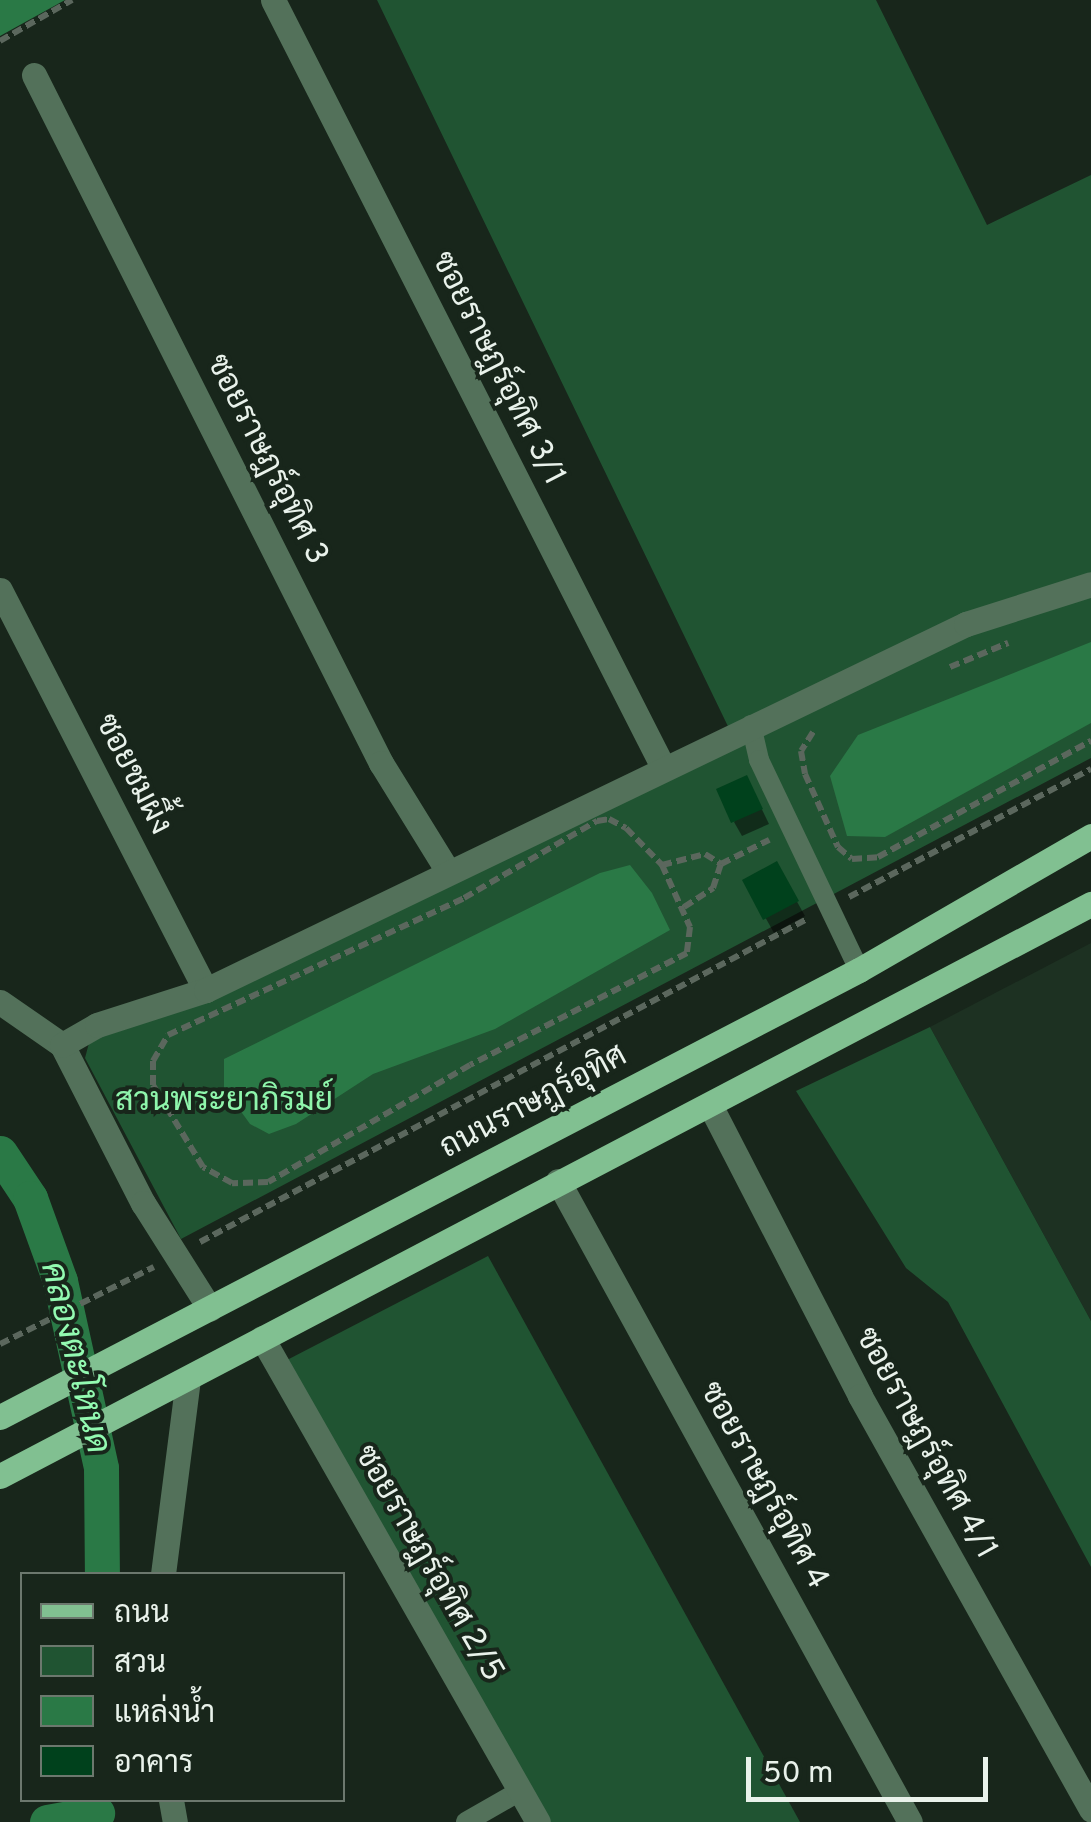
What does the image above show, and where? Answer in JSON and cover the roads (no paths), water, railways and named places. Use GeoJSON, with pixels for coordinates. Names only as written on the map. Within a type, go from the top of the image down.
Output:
{"type":"FeatureCollection","features":[{"type":"Feature","properties":{"kind":"main road","name":"ถนนราษฎร์อุทิศ"},"geometry":{"type":"LineString","coordinates":[[0,1417],[859,970],[1091,836]]}},
{"type":"Feature","properties":{"kind":"main road"},"geometry":{"type":"LineString","coordinates":[[0,1476],[1090,906]]}},
{"type":"Feature","properties":{"kind":"street","name":"ซอยราษฎร์อุทิศ 3/1"},"geometry":{"type":"LineString","coordinates":[[274,0],[663,768]]}},
{"type":"Feature","properties":{"kind":"street","name":"ซอยราษฎร์อุทิศ 3"},"geometry":{"type":"LineString","coordinates":[[34,75],[381,763],[447,870]]}},
{"type":"Feature","properties":{"kind":"street"},"geometry":{"type":"LineString","coordinates":[[62,1045],[97,1025],[206,990],[447,870],[966,624],[1091,584]]}},
{"type":"Feature","properties":{"kind":"street","name":"ซอยชมผึ้ง"},"geometry":{"type":"LineString","coordinates":[[0,590],[206,990]]}},
{"type":"Feature","properties":{"kind":"street"},"geometry":{"type":"LineString","coordinates":[[0,1002],[62,1045],[143,1203],[210,1309]]}},
{"type":"Feature","properties":{"kind":"street","name":"ซอยราษฎร์อุทิศ 4/1"},"geometry":{"type":"LineString","coordinates":[[710,1104],[860,1396],[1091,1810]]}},
{"type":"Feature","properties":{"kind":"street","name":"ซอยราษฎร์อุทิศ 4"},"geometry":{"type":"LineString","coordinates":[[558,1181],[910,1822]]}},
{"type":"Feature","properties":{"kind":"street","name":"ซอยราษฎร์อุทิศ 2/5"},"geometry":{"type":"LineString","coordinates":[[262,1338],[538,1822]]}},
{"type":"Feature","properties":{"kind":"street"},"geometry":{"type":"LineString","coordinates":[[163,1572],[188,1379]]}},
{"type":"Feature","properties":{"kind":"lane"},"geometry":{"type":"LineString","coordinates":[[751,725],[759,760],[859,970]]}},
{"type":"Feature","properties":{"kind":"lane"},"geometry":{"type":"LineString","coordinates":[[466,1822],[520,1791]]}},
{"type":"Feature","properties":{"kind":"water"},"geometry":{"type":"Polygon","coordinates":[[[0,0],[65,0],[0,36],[0,0]]]}},
{"type":"Feature","properties":{"kind":"water"},"geometry":{"type":"Polygon","coordinates":[[[1091,642],[1091,723],[885,837],[847,836],[830,776],[858,735],[1091,642]]]}},
{"type":"Feature","properties":{"kind":"water"},"geometry":{"type":"Polygon","coordinates":[[[630,865],[652,893],[670,930],[495,1029],[373,1074],[296,1124],[269,1134],[250,1124],[224,1088],[224,1059],[600,873],[630,865]]]}},
{"type":"Feature","properties":{"kind":"waterway","name":"คลองตะโหนด"},"geometry":{"type":"LineString","coordinates":[[0,1153],[30,1198],[60,1281],[101,1468],[102,1572]]}},
{"type":"Feature","properties":{"kind":"waterway","name":"คลองตะโหนด"},"geometry":{"type":"LineString","coordinates":[[47,1822],[97,1813]]}},
{"type":"Feature","properties":{"kind":"park label","name":"สวนพระยาภิรมย์"},"geometry":{"type":"Point","coordinates":[224,1102]}}]}
